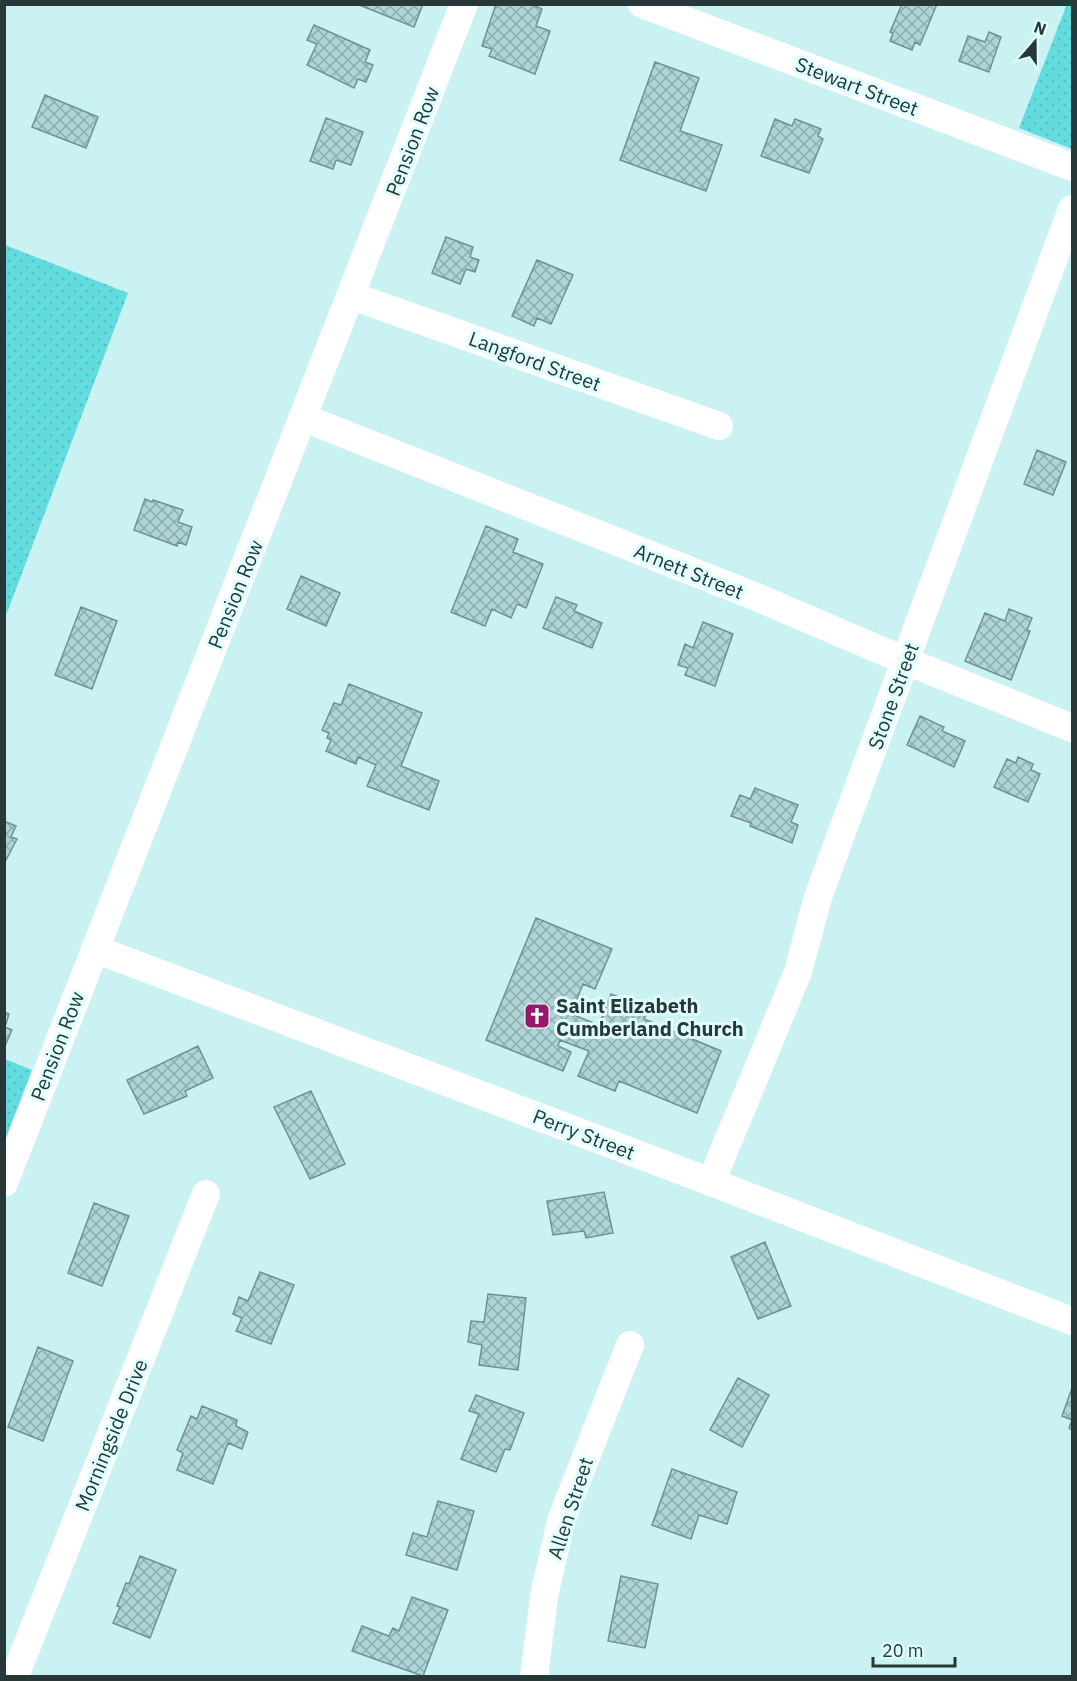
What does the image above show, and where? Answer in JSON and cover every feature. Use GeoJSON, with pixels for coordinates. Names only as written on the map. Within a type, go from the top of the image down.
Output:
{"type":"FeatureCollection","features":[{"type":"Feature","properties":{"kind":"street","name":"Pension Row"},"geometry":{"type":"LineString","coordinates":[[4,1183],[464,4]]}},
{"type":"Feature","properties":{"kind":"street","name":"Stewart Street"},"geometry":{"type":"LineString","coordinates":[[642,4],[1072,167]]}},
{"type":"Feature","properties":{"kind":"street","name":"Stone Street"},"geometry":{"type":"LineString","coordinates":[[711,1182],[798,972],[818,897],[1072,209]]}},
{"type":"Feature","properties":{"kind":"street","name":"Langford Street"},"geometry":{"type":"LineString","coordinates":[[352,296],[719,426]]}},
{"type":"Feature","properties":{"kind":"street","name":"Arnett Street"},"geometry":{"type":"LineString","coordinates":[[304,418],[754,596],[1072,728]]}},
{"type":"Feature","properties":{"kind":"street","name":"Perry Street"},"geometry":{"type":"LineString","coordinates":[[95,950],[711,1182],[1072,1322]]}},
{"type":"Feature","properties":{"kind":"street","name":"Morningside Drive"},"geometry":{"type":"LineString","coordinates":[[15,1677],[206,1194]]}},
{"type":"Feature","properties":{"kind":"street","name":"Allen Street"},"geometry":{"type":"LineString","coordinates":[[534,1677],[545,1591],[562,1518],[630,1345]]}},
{"type":"Feature","properties":{"kind":"shaded area"},"geometry":{"type":"Polygon","coordinates":[[[1067,4],[1072,5],[1072,149],[1019,128],[1067,4]]]}},
{"type":"Feature","properties":{"kind":"shaded area"},"geometry":{"type":"Polygon","coordinates":[[[5,245],[128,293],[5,618],[5,245]]]}},
{"type":"Feature","properties":{"kind":"shaded area"},"geometry":{"type":"Polygon","coordinates":[[[5,1059],[32,1070],[5,1140],[5,1059]]]}},
{"type":"Feature","properties":{"kind":"building"},"geometry":{"type":"Polygon","coordinates":[[[357,4],[423,4],[414,27],[357,4]]]}},
{"type":"Feature","properties":{"kind":"building"},"geometry":{"type":"Polygon","coordinates":[[[496,4],[530,4],[542,9],[536,26],[550,31],[535,74],[489,56],[492,49],[482,46],[496,4]]]}},
{"type":"Feature","properties":{"kind":"building"},"geometry":{"type":"Polygon","coordinates":[[[902,4],[937,4],[920,45],[915,42],[912,50],[890,41],[893,33],[890,32],[902,4]]]}},
{"type":"Feature","properties":{"kind":"building"},"geometry":{"type":"Polygon","coordinates":[[[314,25],[370,50],[365,62],[373,65],[366,82],[358,79],[354,88],[307,65],[317,44],[307,40],[314,25]]]}},
{"type":"Feature","properties":{"kind":"building"},"geometry":{"type":"Polygon","coordinates":[[[989,32],[1001,37],[989,72],[959,61],[968,36],[985,42],[989,32]]]}},
{"type":"Feature","properties":{"kind":"building"},"geometry":{"type":"Polygon","coordinates":[[[655,62],[699,78],[680,131],[722,145],[706,191],[620,160],[655,62]]]}},
{"type":"Feature","properties":{"kind":"building"},"geometry":{"type":"Polygon","coordinates":[[[45,95],[98,117],[86,148],[32,127],[45,95]]]}},
{"type":"Feature","properties":{"kind":"building"},"geometry":{"type":"Polygon","coordinates":[[[326,118],[363,132],[351,165],[336,160],[333,169],[310,161],[326,118]]]}},
{"type":"Feature","properties":{"kind":"building"},"geometry":{"type":"Polygon","coordinates":[[[775,119],[792,126],[795,119],[821,129],[818,136],[823,139],[809,173],[761,156],[775,119]]]}},
{"type":"Feature","properties":{"kind":"building"},"geometry":{"type":"Polygon","coordinates":[[[446,237],[473,247],[470,257],[479,260],[475,272],[466,269],[460,284],[432,273],[446,237]]]}},
{"type":"Feature","properties":{"kind":"building"},"geometry":{"type":"Polygon","coordinates":[[[537,260],[573,275],[551,324],[537,318],[534,326],[512,316],[537,260]]]}},
{"type":"Feature","properties":{"kind":"building"},"geometry":{"type":"Polygon","coordinates":[[[1037,450],[1066,462],[1053,495],[1024,484],[1037,450]]]}},
{"type":"Feature","properties":{"kind":"building"},"geometry":{"type":"Polygon","coordinates":[[[145,499],[183,510],[178,522],[192,527],[186,545],[178,542],[177,546],[134,530],[145,499]]]}},
{"type":"Feature","properties":{"kind":"building"},"geometry":{"type":"Polygon","coordinates":[[[486,526],[518,539],[513,552],[543,564],[526,608],[517,604],[511,618],[492,609],[485,626],[451,612],[486,526]]]}},
{"type":"Feature","properties":{"kind":"building"},"geometry":{"type":"Polygon","coordinates":[[[301,576],[340,593],[326,626],[287,609],[301,576]]]}},
{"type":"Feature","properties":{"kind":"building"},"geometry":{"type":"Polygon","coordinates":[[[556,597],[577,605],[574,611],[602,623],[592,648],[543,628],[556,597]]]}},
{"type":"Feature","properties":{"kind":"building"},"geometry":{"type":"Polygon","coordinates":[[[81,607],[117,621],[92,689],[55,675],[81,607]]]}},
{"type":"Feature","properties":{"kind":"building"},"geometry":{"type":"Polygon","coordinates":[[[1009,609],[1032,618],[1027,630],[1030,631],[1011,680],[965,661],[985,613],[1005,621],[1009,609]]]}},
{"type":"Feature","properties":{"kind":"building"},"geometry":{"type":"Polygon","coordinates":[[[703,622],[733,634],[715,686],[685,675],[688,668],[678,665],[685,644],[693,648],[703,622]]]}},
{"type":"Feature","properties":{"kind":"building"},"geometry":{"type":"Polygon","coordinates":[[[349,684],[422,713],[401,766],[439,781],[429,810],[367,786],[376,765],[358,757],[356,764],[326,751],[331,740],[327,738],[329,733],[322,730],[334,703],[341,705],[349,684]]]}},
{"type":"Feature","properties":{"kind":"building"},"geometry":{"type":"Polygon","coordinates":[[[920,716],[944,727],[942,731],[965,741],[954,767],[907,745],[920,716]]]}},
{"type":"Feature","properties":{"kind":"building"},"geometry":{"type":"Polygon","coordinates":[[[1018,757],[1033,764],[1031,770],[1040,774],[1028,802],[994,787],[1007,759],[1016,763],[1018,757]]]}},
{"type":"Feature","properties":{"kind":"building"},"geometry":{"type":"Polygon","coordinates":[[[755,788],[798,805],[791,822],[798,825],[792,843],[731,816],[740,795],[750,799],[755,788]]]}},
{"type":"Feature","properties":{"kind":"building"},"geometry":{"type":"Polygon","coordinates":[[[4,821],[16,826],[11,837],[17,839],[4,864],[4,821]]]}},
{"type":"Feature","properties":{"kind":"building","name":"Saint Elizabeth Cumberland Church"},"geometry":{"type":"Polygon","coordinates":[[[536,918],[612,949],[595,989],[583,984],[571,1014],[599,1025],[611,994],[648,1009],[644,1019],[721,1051],[697,1113],[619,1081],[615,1091],[578,1076],[589,1051],[560,1040],[558,1046],[571,1052],[563,1071],[486,1040],[536,918]]]}},
{"type":"Feature","properties":{"kind":"building"},"geometry":{"type":"Polygon","coordinates":[[[4,1012],[9,1014],[5,1027],[12,1030],[5,1046],[4,1046],[4,1012]]]}},
{"type":"Feature","properties":{"kind":"building"},"geometry":{"type":"Polygon","coordinates":[[[198,1046],[213,1078],[185,1091],[187,1096],[144,1114],[127,1080],[198,1046]]]}},
{"type":"Feature","properties":{"kind":"building"},"geometry":{"type":"Polygon","coordinates":[[[311,1091],[345,1164],[310,1179],[274,1107],[311,1091]]]}},
{"type":"Feature","properties":{"kind":"building"},"geometry":{"type":"Polygon","coordinates":[[[604,1192],[613,1233],[586,1238],[584,1231],[553,1235],[547,1201],[604,1192]]]}},
{"type":"Feature","properties":{"kind":"building"},"geometry":{"type":"Polygon","coordinates":[[[94,1203],[129,1216],[102,1286],[68,1273],[94,1203]]]}},
{"type":"Feature","properties":{"kind":"building"},"geometry":{"type":"Polygon","coordinates":[[[765,1242],[791,1306],[758,1319],[731,1257],[765,1242]]]}},
{"type":"Feature","properties":{"kind":"building"},"geometry":{"type":"Polygon","coordinates":[[[260,1272],[294,1285],[271,1344],[236,1331],[242,1318],[233,1314],[239,1297],[248,1301],[260,1272]]]}},
{"type":"Feature","properties":{"kind":"building"},"geometry":{"type":"Polygon","coordinates":[[[488,1294],[526,1298],[518,1370],[479,1365],[482,1345],[468,1342],[471,1321],[484,1322],[488,1294]]]}},
{"type":"Feature","properties":{"kind":"building"},"geometry":{"type":"Polygon","coordinates":[[[38,1347],[73,1361],[43,1441],[8,1427],[38,1347]]]}},
{"type":"Feature","properties":{"kind":"building"},"geometry":{"type":"Polygon","coordinates":[[[738,1378],[769,1395],[742,1447],[710,1430],[738,1378]]]}},
{"type":"Feature","properties":{"kind":"building"},"geometry":{"type":"Polygon","coordinates":[[[1072,1388],[1072,1420],[1062,1416],[1072,1388]]]}},
{"type":"Feature","properties":{"kind":"building"},"geometry":{"type":"Polygon","coordinates":[[[476,1395],[524,1413],[510,1450],[505,1449],[496,1472],[461,1459],[479,1414],[469,1411],[476,1395]]]}},
{"type":"Feature","properties":{"kind":"building"},"geometry":{"type":"Polygon","coordinates":[[[202,1406],[237,1420],[236,1426],[248,1432],[242,1449],[228,1443],[213,1484],[177,1470],[183,1453],[177,1450],[191,1416],[197,1419],[202,1406]]]}},
{"type":"Feature","properties":{"kind":"building"},"geometry":{"type":"Polygon","coordinates":[[[672,1469],[737,1492],[727,1524],[699,1515],[691,1539],[652,1525],[672,1469]]]}},
{"type":"Feature","properties":{"kind":"building"},"geometry":{"type":"Polygon","coordinates":[[[438,1501],[474,1511],[457,1570],[406,1555],[413,1533],[427,1537],[438,1501]]]}},
{"type":"Feature","properties":{"kind":"building"},"geometry":{"type":"Polygon","coordinates":[[[140,1556],[176,1570],[150,1638],[113,1623],[126,1583],[129,1584],[140,1556]]]}},
{"type":"Feature","properties":{"kind":"building"},"geometry":{"type":"Polygon","coordinates":[[[621,1576],[658,1584],[645,1648],[608,1641],[621,1576]]]}},
{"type":"Feature","properties":{"kind":"building"},"geometry":{"type":"Polygon","coordinates":[[[412,1597],[448,1610],[423,1676],[352,1651],[362,1626],[389,1636],[393,1628],[399,1631],[412,1597]]]}},
{"type":"Feature","properties":{"kind":"place","name":"Saint Elizabeth Cumberland Church"},"geometry":{"type":"Point","coordinates":[537,1016]}}]}
